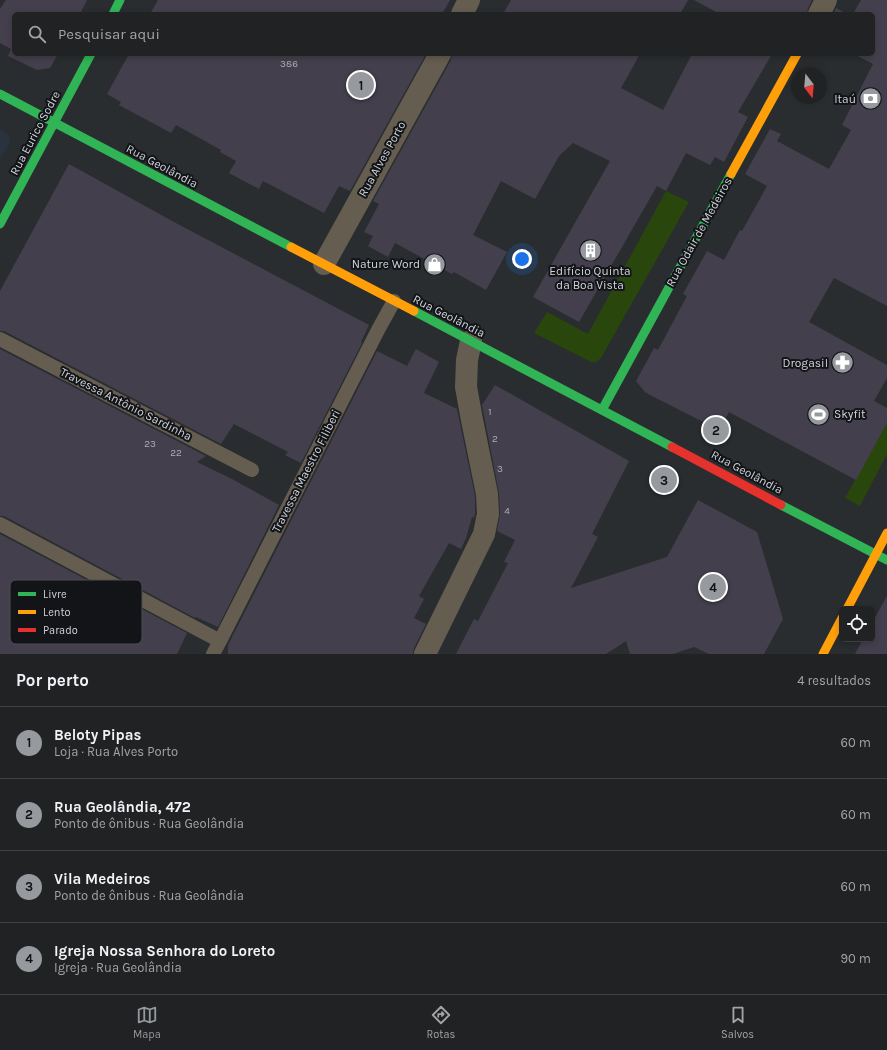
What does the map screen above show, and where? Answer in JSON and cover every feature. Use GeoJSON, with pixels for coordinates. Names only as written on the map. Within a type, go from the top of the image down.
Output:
{"type":"FeatureCollection","features":[{"type":"Feature","properties":{"kind":"street"},"geometry":{"type":"LineString","coordinates":[[114,12],[120,0]]}},
{"type":"Feature","properties":{"kind":"street"},"geometry":{"type":"LineString","coordinates":[[463,12],[470,0]]}},
{"type":"Feature","properties":{"kind":"street"},"geometry":{"type":"LineString","coordinates":[[820,12],[826,0]]}},
{"type":"Feature","properties":{"kind":"street","name":"Rua Eurico Sodre"},"geometry":{"type":"LineString","coordinates":[[0,224],[90,56]]}},
{"type":"Feature","properties":{"kind":"street","name":"Rua Alves Porto"},"geometry":{"type":"LineString","coordinates":[[324,264],[439,56]]}},
{"type":"Feature","properties":{"kind":"street","name":"Rua Odair de Medeiros"},"geometry":{"type":"LineString","coordinates":[[602,410],[796,56]]}},
{"type":"Feature","properties":{"kind":"street","name":"Rua Geolândia"},"geometry":{"type":"LineString","coordinates":[[0,94],[887,560]]}},
{"type":"Feature","properties":{"kind":"street"},"geometry":{"type":"LineString","coordinates":[[425,654],[484,534],[488,514],[487,494],[466,387],[467,360],[471,341]]}},
{"type":"Feature","properties":{"kind":"street"},"geometry":{"type":"LineString","coordinates":[[849,606],[887,533]]}},
{"type":"Feature","properties":{"kind":"street"},"geometry":{"type":"LineString","coordinates":[[823,654],[839,624]]}},
{"type":"Feature","properties":{"kind":"lane","name":"Travessa Maestro Filiberi"},"geometry":{"type":"LineString","coordinates":[[213,654],[394,301]]}},
{"type":"Feature","properties":{"kind":"lane","name":"Travessa Antônio Sardinha"},"geometry":{"type":"LineString","coordinates":[[0,339],[252,470]]}},
{"type":"Feature","properties":{"kind":"lane"},"geometry":{"type":"LineString","coordinates":[[0,524],[105,580]]}},
{"type":"Feature","properties":{"kind":"lane"},"geometry":{"type":"LineString","coordinates":[[142,600],[220,641]]}},
{"type":"Feature","properties":{"kind":"shaded area"},"geometry":{"type":"Polygon","coordinates":[[[0,129],[9,135],[11,140],[0,160],[0,129]]]}},
{"type":"Feature","properties":{"kind":"green space"},"geometry":{"type":"Polygon","coordinates":[[[666,191],[689,202],[601,358],[596,362],[591,362],[534,333],[547,312],[588,334],[666,191]]]}},
{"type":"Feature","properties":{"kind":"green space"},"geometry":{"type":"Polygon","coordinates":[[[887,423],[887,454],[860,506],[845,498],[887,423]]]}},
{"type":"Feature","properties":{"kind":"building"},"geometry":{"type":"Polygon","coordinates":[[[6,0],[87,0],[81,12],[12,12],[12,56],[57,56],[50,68],[37,70],[8,56],[11,49],[0,43],[0,9],[6,0]]]}},
{"type":"Feature","properties":{"kind":"building"},"geometry":{"type":"Polygon","coordinates":[[[158,0],[450,0],[443,12],[151,12],[158,0]]]}},
{"type":"Feature","properties":{"kind":"building"},"geometry":{"type":"Polygon","coordinates":[[[511,0],[688,0],[681,12],[504,12],[511,0]]]}},
{"type":"Feature","properties":{"kind":"building"},"geometry":{"type":"Polygon","coordinates":[[[694,0],[812,0],[807,12],[716,12],[694,0]]]}},
{"type":"Feature","properties":{"kind":"building"},"geometry":{"type":"Polygon","coordinates":[[[861,0],[887,0],[887,306],[834,278],[809,322],[887,365],[887,378],[874,401],[887,408],[887,423],[856,480],[729,412],[719,430],[645,392],[636,381],[654,348],[658,350],[687,296],[683,294],[707,251],[724,260],[740,230],[742,231],[767,186],[745,174],[770,129],[781,134],[777,141],[829,169],[851,130],[842,125],[873,64],[858,56],[875,56],[875,12],[854,12],[861,0]]]}},
{"type":"Feature","properties":{"kind":"building"},"geometry":{"type":"Polygon","coordinates":[[[836,8],[843,12],[834,12],[836,8]]]}},
{"type":"Feature","properties":{"kind":"building"},"geometry":{"type":"Polygon","coordinates":[[[128,56],[425,56],[350,191],[339,186],[324,213],[263,181],[259,189],[229,173],[236,161],[220,152],[221,150],[176,125],[171,133],[119,105],[121,102],[107,94],[128,56]]]}},
{"type":"Feature","properties":{"kind":"building"},"geometry":{"type":"Polygon","coordinates":[[[452,56],[639,56],[621,88],[663,110],[691,56],[771,56],[738,112],[748,117],[724,162],[715,157],[710,165],[686,153],[666,191],[657,186],[579,322],[533,297],[610,161],[573,143],[559,156],[535,199],[501,181],[473,235],[507,252],[486,290],[454,272],[452,274],[395,243],[388,257],[368,246],[373,236],[364,232],[379,204],[373,201],[451,60],[452,56]]]}},
{"type":"Feature","properties":{"kind":"building"},"geometry":{"type":"Polygon","coordinates":[[[69,164],[174,222],[369,325],[361,342],[362,343],[301,463],[285,455],[288,452],[234,424],[221,444],[4,331],[0,331],[0,291],[69,164]]]}},
{"type":"Feature","properties":{"kind":"building"},"geometry":{"type":"Polygon","coordinates":[[[0,349],[206,456],[197,462],[279,505],[218,627],[196,617],[195,618],[142,590],[142,580],[124,580],[4,516],[0,516],[0,349]]]}},
{"type":"Feature","properties":{"kind":"building"},"geometry":{"type":"Polygon","coordinates":[[[416,349],[439,362],[424,393],[457,409],[475,496],[475,513],[474,518],[472,517],[461,549],[449,543],[419,596],[424,599],[414,618],[426,624],[414,648],[413,654],[228,654],[228,645],[377,351],[407,366],[416,349]]]}},
{"type":"Feature","properties":{"kind":"building"},"geometry":{"type":"Polygon","coordinates":[[[495,385],[629,461],[592,534],[598,537],[571,588],[667,557],[698,500],[757,532],[783,619],[764,654],[709,654],[694,647],[673,654],[630,654],[626,641],[606,654],[456,654],[474,619],[478,621],[508,563],[504,562],[515,540],[497,531],[500,514],[499,493],[482,405],[495,385]]]}},
{"type":"Feature","properties":{"kind":"building"},"geometry":{"type":"Polygon","coordinates":[[[0,534],[87,580],[10,580],[10,644],[142,644],[142,609],[187,633],[177,654],[0,654],[0,534]]]}},
{"type":"Feature","properties":{"kind":"building"},"geometry":{"type":"Polygon","coordinates":[[[887,596],[887,654],[855,654],[861,642],[875,642],[875,618],[887,596]]]}},
{"type":"Feature","properties":{"kind":"traffic: fast"},"geometry":{"type":"LineString","coordinates":[[114,12],[120,0]]}},
{"type":"Feature","properties":{"kind":"traffic: fast"},"geometry":{"type":"LineString","coordinates":[[0,224],[90,56]]}},
{"type":"Feature","properties":{"kind":"traffic: fast"},"geometry":{"type":"LineString","coordinates":[[0,94],[291,247]]}},
{"type":"Feature","properties":{"kind":"traffic: fast"},"geometry":{"type":"LineString","coordinates":[[602,410],[731,174]]}},
{"type":"Feature","properties":{"kind":"traffic: fast"},"geometry":{"type":"LineString","coordinates":[[414,311],[672,447]]}},
{"type":"Feature","properties":{"kind":"traffic: fast"},"geometry":{"type":"LineString","coordinates":[[781,505],[887,560]]}},
{"type":"Feature","properties":{"kind":"traffic: slow"},"geometry":{"type":"LineString","coordinates":[[731,174],[796,56]]}},
{"type":"Feature","properties":{"kind":"traffic: slow"},"geometry":{"type":"LineString","coordinates":[[291,247],[414,311]]}},
{"type":"Feature","properties":{"kind":"traffic: slow"},"geometry":{"type":"LineString","coordinates":[[849,606],[887,533]]}},
{"type":"Feature","properties":{"kind":"traffic: slow"},"geometry":{"type":"LineString","coordinates":[[823,654],[839,624]]}},
{"type":"Feature","properties":{"kind":"traffic: jam"},"geometry":{"type":"LineString","coordinates":[[672,447],[781,505]]}},
{"type":"Feature","properties":{"kind":"place","name":"Beloty Pipas"},"geometry":{"type":"Point","coordinates":[361,85]}},
{"type":"Feature","properties":{"kind":"place","name":"Itaú"},"geometry":{"type":"Point","coordinates":[871,99]}},
{"type":"Feature","properties":{"kind":"place","name":"Edifício Quinta da Boa Vista"},"geometry":{"type":"Point","coordinates":[590,250]}},
{"type":"Feature","properties":{"kind":"place","name":"Nature Word"},"geometry":{"type":"Point","coordinates":[435,264]}},
{"type":"Feature","properties":{"kind":"place","name":"Drogasil"},"geometry":{"type":"Point","coordinates":[843,363]}},
{"type":"Feature","properties":{"kind":"place","name":"Skyfit"},"geometry":{"type":"Point","coordinates":[818,414]}},
{"type":"Feature","properties":{"kind":"place","name":"Rua Geolândia, 472"},"geometry":{"type":"Point","coordinates":[716,430]}},
{"type":"Feature","properties":{"kind":"place","name":"Vila Medeiros"},"geometry":{"type":"Point","coordinates":[664,480]}},
{"type":"Feature","properties":{"kind":"place","name":"Igreja Nossa Senhora do Loreto"},"geometry":{"type":"Point","coordinates":[713,587]}}]}
